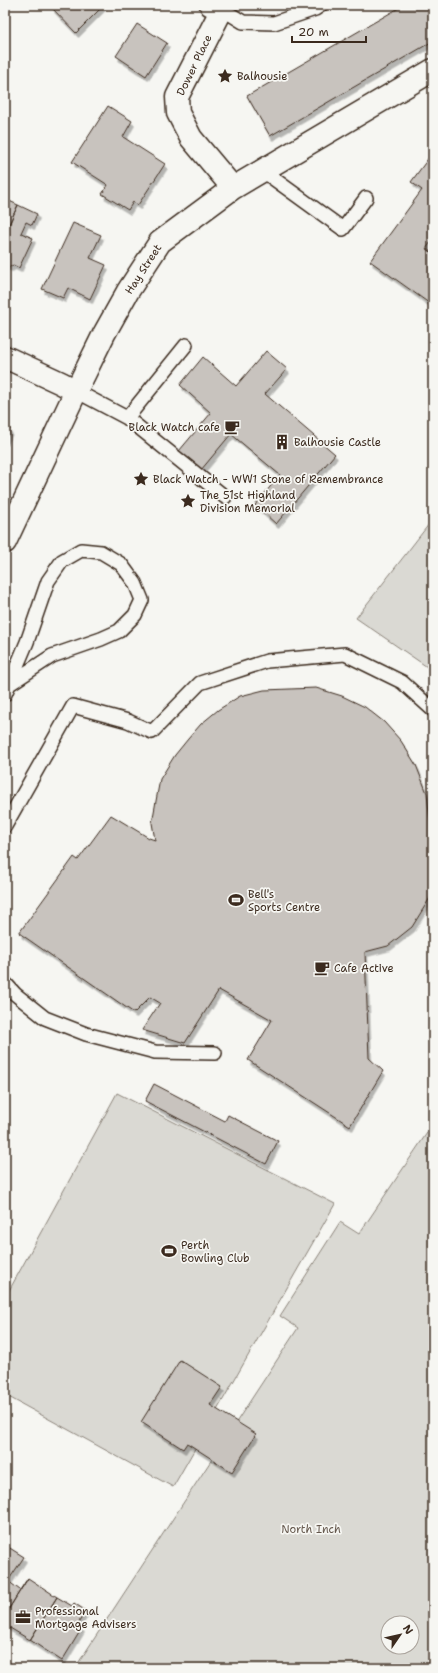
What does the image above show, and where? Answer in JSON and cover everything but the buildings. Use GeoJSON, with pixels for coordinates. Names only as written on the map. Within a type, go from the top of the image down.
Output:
{"type":"FeatureCollection","features":[{"type":"Feature","properties":{"kind":"street","name":"Dower Place"},"geometry":{"type":"LineString","coordinates":[[216,7],[177,97],[178,113],[191,138],[233,188]]}},
{"type":"Feature","properties":{"kind":"street","name":"Hay Street"},"geometry":{"type":"LineString","coordinates":[[5,542],[76,391],[128,291],[160,242],[233,188],[433,70]]}},
{"type":"Feature","properties":{"kind":"street"},"geometry":{"type":"LineString","coordinates":[[5,357],[76,391]]}},
{"type":"Feature","properties":{"kind":"lane"},"geometry":{"type":"LineString","coordinates":[[216,7],[243,22],[274,24],[315,9],[321,5]]}},
{"type":"Feature","properties":{"kind":"lane"},"geometry":{"type":"LineString","coordinates":[[263,171],[343,229],[366,198]]}},
{"type":"Feature","properties":{"kind":"lane"},"geometry":{"type":"LineString","coordinates":[[127,418],[186,345]]}},
{"type":"Feature","properties":{"kind":"lane"},"geometry":{"type":"LineString","coordinates":[[76,391],[127,418],[225,497]]}},
{"type":"Feature","properties":{"kind":"lane"},"geometry":{"type":"LineString","coordinates":[[81,550],[101,552],[121,564],[135,583],[142,600],[135,616],[119,630],[101,640],[52,656],[8,689],[27,642],[48,581],[62,561],[81,550]]}},
{"type":"Feature","properties":{"kind":"lane"},"geometry":{"type":"LineString","coordinates":[[5,826],[73,706],[128,721],[152,732],[200,683],[266,661],[345,654],[402,682],[433,710]]}},
{"type":"Feature","properties":{"kind":"lane"},"geometry":{"type":"LineString","coordinates":[[5,983],[15,994],[45,1018],[86,1034],[156,1052],[215,1053]]}},
{"type":"Feature","properties":{"kind":"green space"},"geometry":{"type":"Polygon","coordinates":[[[433,519],[433,671],[356,618],[433,519]]]}},
{"type":"Feature","properties":{"kind":"green space","name":"Perth Bowling Club"},"geometry":{"type":"Polygon","coordinates":[[[117,1093],[335,1204],[173,1487],[5,1395],[5,1298],[117,1093]]]}},
{"type":"Feature","properties":{"kind":"green space","name":"North Inch"},"geometry":{"type":"Polygon","coordinates":[[[433,1124],[433,1668],[75,1668],[298,1328],[280,1316],[340,1222],[359,1234],[433,1124]]]}},
{"type":"Feature","properties":{"kind":"place","name":"Balhousie"},"geometry":{"type":"Point","coordinates":[225,76]}},
{"type":"Feature","properties":{"kind":"place","name":"Black Watch cafe"},"geometry":{"type":"Point","coordinates":[232,427]}},
{"type":"Feature","properties":{"kind":"place","name":"Balhousie Castle"},"geometry":{"type":"Point","coordinates":[282,442]}},
{"type":"Feature","properties":{"kind":"place","name":"Black Watch - WW1 Stone of Remembrance"},"geometry":{"type":"Point","coordinates":[141,479]}},
{"type":"Feature","properties":{"kind":"place","name":"The 51st Highland Division Memorial"},"geometry":{"type":"Point","coordinates":[188,501]}},
{"type":"Feature","properties":{"kind":"place","name":"Bell's Sports Centre"},"geometry":{"type":"Point","coordinates":[236,900]}},
{"type":"Feature","properties":{"kind":"place","name":"Cafe Active"},"geometry":{"type":"Point","coordinates":[322,968]}},
{"type":"Feature","properties":{"kind":"place","name":"Perth Bowling Club"},"geometry":{"type":"Point","coordinates":[169,1251]}},
{"type":"Feature","properties":{"kind":"place","name":"Professional Mortgage Advisers"},"geometry":{"type":"Point","coordinates":[23,1617]}}]}
